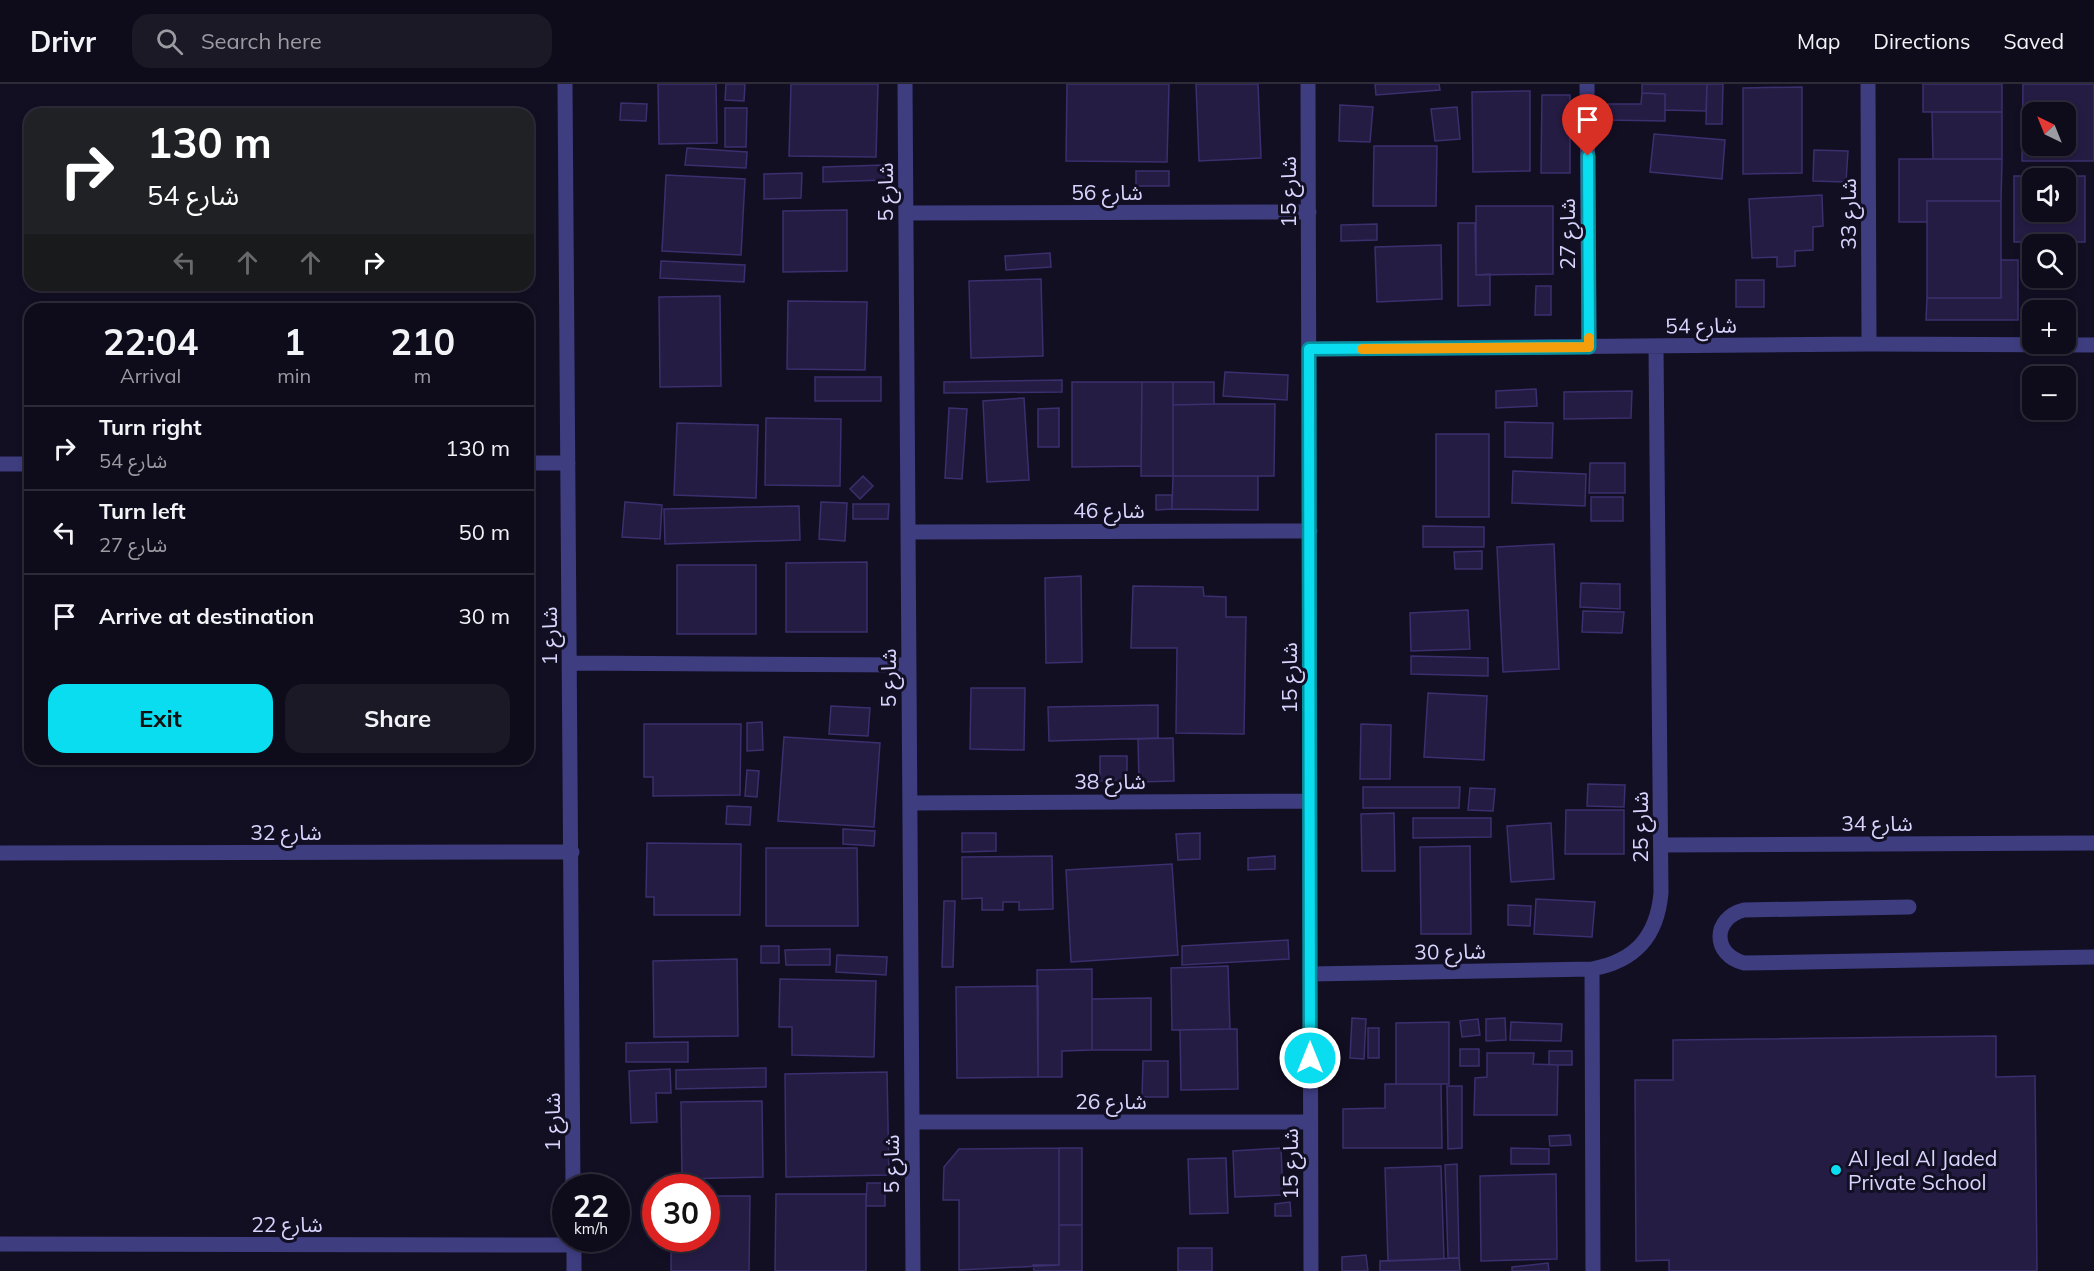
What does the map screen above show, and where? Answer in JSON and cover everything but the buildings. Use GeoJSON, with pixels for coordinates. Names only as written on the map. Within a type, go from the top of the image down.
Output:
{"type":"FeatureCollection","features":[{"type":"Feature","properties":{"kind":"street","name":"شارع 1"},"geometry":{"type":"LineString","coordinates":[[565,84],[573,1174]]}},
{"type":"Feature","properties":{"kind":"street","name":"شارع 5"},"geometry":{"type":"LineString","coordinates":[[905,84],[913,1271]]}},
{"type":"Feature","properties":{"kind":"street","name":"شارع 15"},"geometry":{"type":"LineString","coordinates":[[1308,84],[1311,1271]]}},
{"type":"Feature","properties":{"kind":"street","name":"شارع 27"},"geometry":{"type":"LineString","coordinates":[[1587,84],[1589,347]]}},
{"type":"Feature","properties":{"kind":"street","name":"شارع 33"},"geometry":{"type":"LineString","coordinates":[[1868,84],[1869,344]]}},
{"type":"Feature","properties":{"kind":"street","name":"شارع 56"},"geometry":{"type":"LineString","coordinates":[[906,213],[1309,212]]}},
{"type":"Feature","properties":{"kind":"street","name":"شارع 54"},"geometry":{"type":"LineString","coordinates":[[1309,349],[1869,344],[2094,345]]}},
{"type":"Feature","properties":{"kind":"street","name":"شارع 25"},"geometry":{"type":"LineString","coordinates":[[1592,969],[1623,960],[1636,951],[1655,924],[1660,908],[1656,346]]}},
{"type":"Feature","properties":{"kind":"street"},"geometry":{"type":"LineString","coordinates":[[534,463],[568,463]]}},
{"type":"Feature","properties":{"kind":"street"},"geometry":{"type":"LineString","coordinates":[[0,464],[24,464]]}},
{"type":"Feature","properties":{"kind":"street","name":"شارع 46"},"geometry":{"type":"LineString","coordinates":[[908,532],[1310,531]]}},
{"type":"Feature","properties":{"kind":"street"},"geometry":{"type":"LineString","coordinates":[[570,663],[909,665]]}},
{"type":"Feature","properties":{"kind":"street","name":"شارع 38"},"geometry":{"type":"LineString","coordinates":[[910,803],[1310,801]]}},
{"type":"Feature","properties":{"kind":"street","name":"شارع 34"},"geometry":{"type":"LineString","coordinates":[[1661,845],[2094,843]]}},
{"type":"Feature","properties":{"kind":"street","name":"شارع 32"},"geometry":{"type":"LineString","coordinates":[[0,853],[572,852]]}},
{"type":"Feature","properties":{"kind":"street"},"geometry":{"type":"LineString","coordinates":[[1909,907],[1744,910],[1724,921],[1721,929],[1721,945],[1730,957],[1744,963],[2094,957]]}},
{"type":"Feature","properties":{"kind":"street"},"geometry":{"type":"LineString","coordinates":[[1592,969],[1593,1271]]}},
{"type":"Feature","properties":{"kind":"street","name":"شارع 30"},"geometry":{"type":"LineString","coordinates":[[1310,974],[1592,969]]}},
{"type":"Feature","properties":{"kind":"street","name":"شارع 26"},"geometry":{"type":"LineString","coordinates":[[912,1122],[1310,1122]]}},
{"type":"Feature","properties":{"kind":"street","name":"شارع 22"},"geometry":{"type":"LineString","coordinates":[[0,1244],[552,1242]]}},
{"type":"Feature","properties":{"kind":"street"},"geometry":{"type":"LineString","coordinates":[[574,1252],[574,1271]]}},
{"type":"Feature","properties":{"kind":"slow traffic"},"geometry":{"type":"LineString","coordinates":[[1362,349],[1589,347],[1589,338]]}},
{"type":"Feature","properties":{"kind":"place","name":"Al Jeal Al Jaded Private School"},"geometry":{"type":"Point","coordinates":[1836,1170]}},
{"type":"Feature","properties":{"kind":"route"},"geometry":{"type":"LineString","coordinates":[[1310,1058],[1309,349],[1589,347],[1588,156]]}}]}
